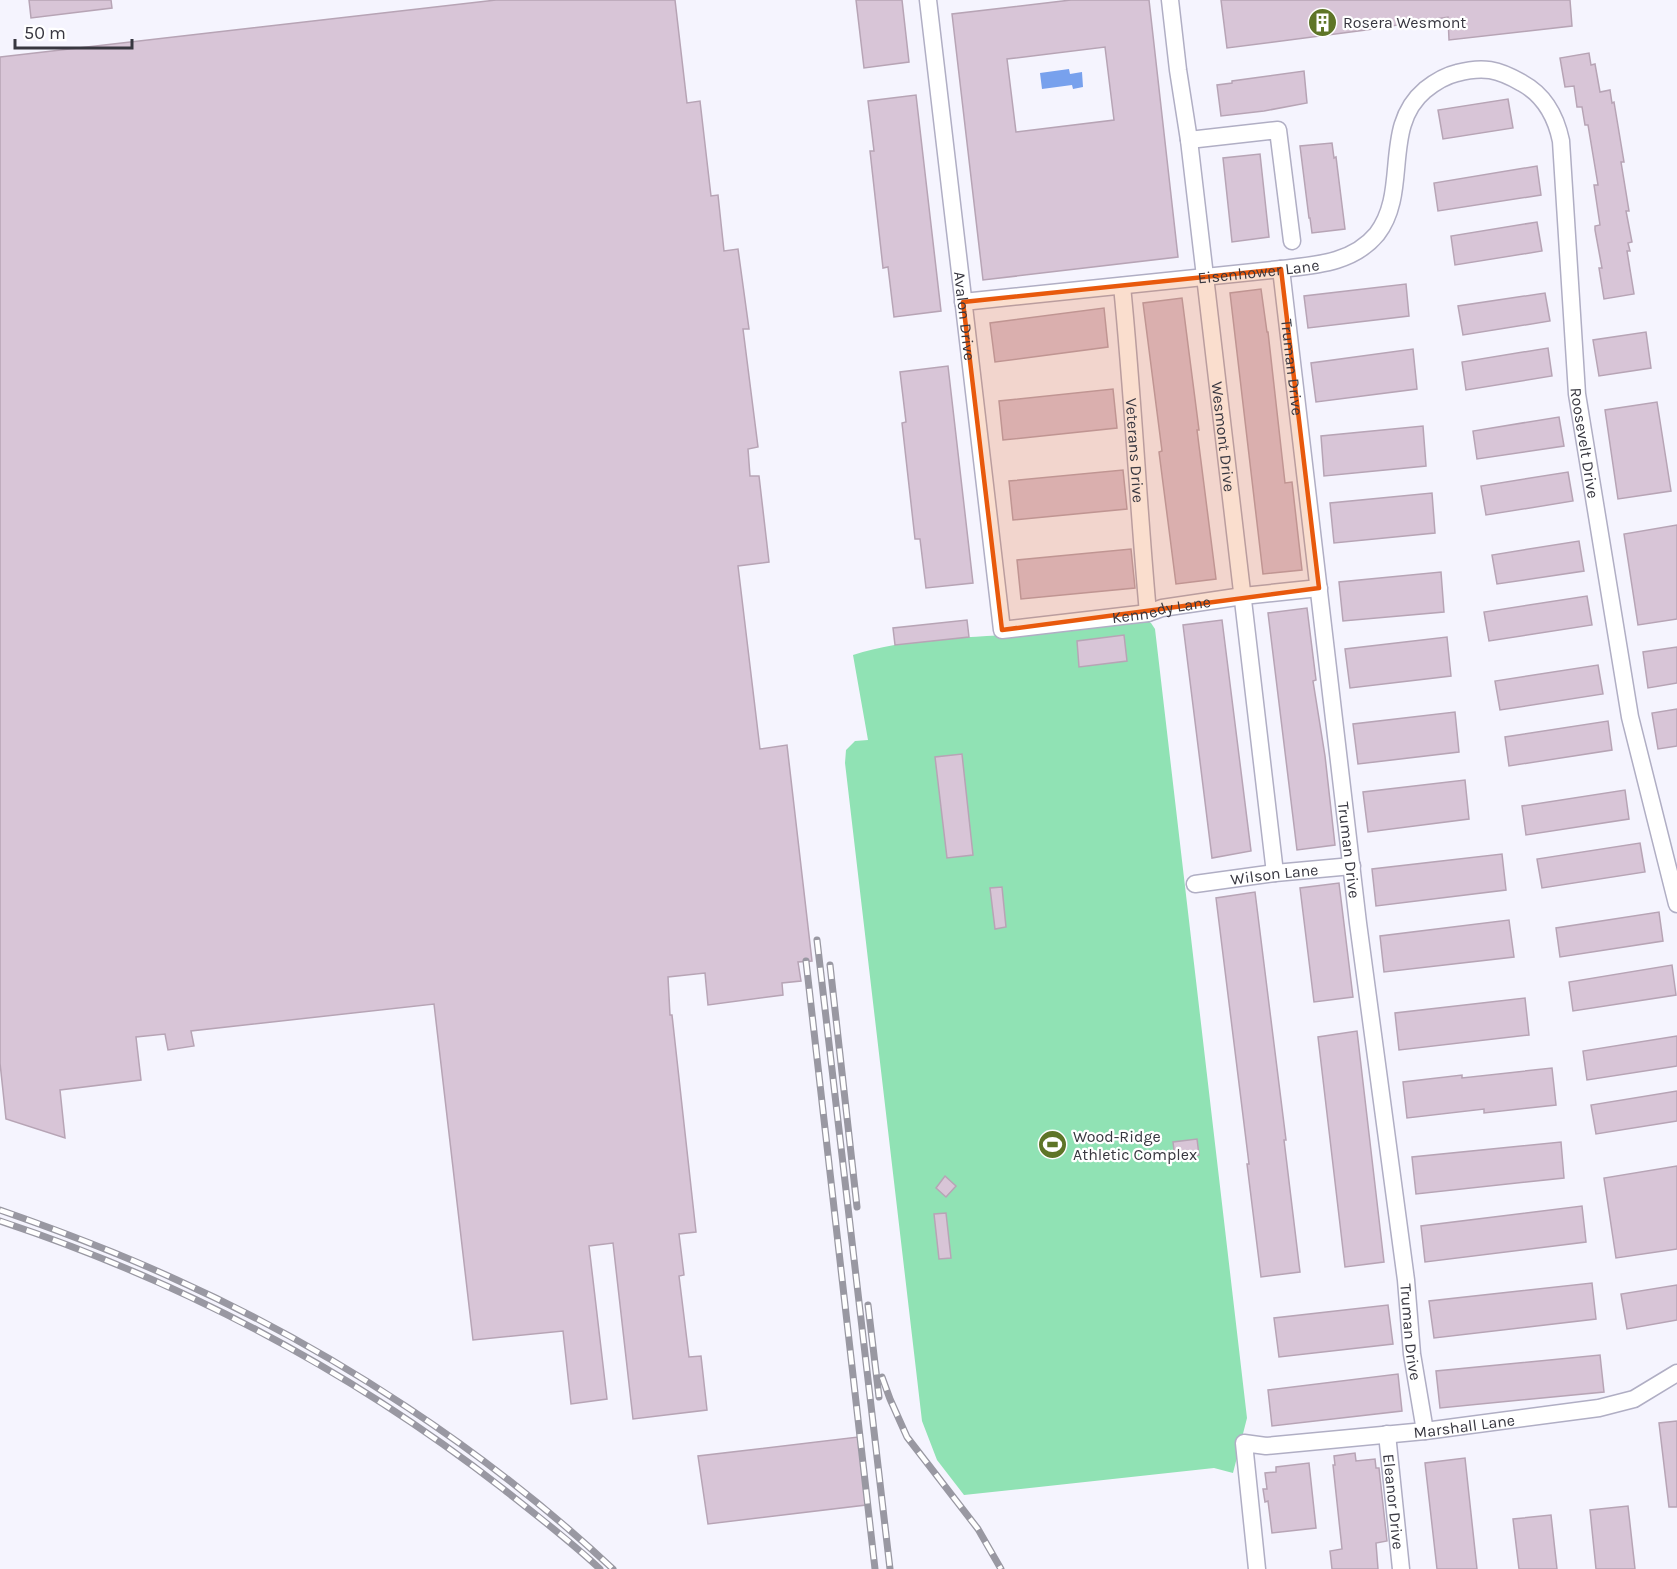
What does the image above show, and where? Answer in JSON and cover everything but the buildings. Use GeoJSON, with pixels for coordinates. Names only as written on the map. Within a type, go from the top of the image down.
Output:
{"type":"FeatureCollection","features":[{"type":"Feature","properties":{"kind":"street","name":"Avalon Drive"},"geometry":{"type":"LineString","coordinates":[[928,0],[1002,630]]}},
{"type":"Feature","properties":{"kind":"street","name":"Wesmont Drive"},"geometry":{"type":"LineString","coordinates":[[1170,0],[1189,140],[1275,873]]}},
{"type":"Feature","properties":{"kind":"street","name":"Roosevelt Drive"},"geometry":{"type":"LineString","coordinates":[[1434,82],[1467,70],[1485,69],[1504,72],[1528,86],[1545,102],[1556,122],[1561,141],[1576,394],[1630,717],[1677,904]]}},
{"type":"Feature","properties":{"kind":"street","name":"Eisenhower Lane"},"geometry":{"type":"LineString","coordinates":[[963,302],[1281,269],[1354,254],[1367,244],[1387,219],[1393,200],[1399,137],[1407,112],[1419,95],[1434,82]]}},
{"type":"Feature","properties":{"kind":"street"},"geometry":{"type":"LineString","coordinates":[[1189,140],[1278,130],[1292,241]]}},
{"type":"Feature","properties":{"kind":"street","name":"Truman Drive"},"geometry":{"type":"LineString","coordinates":[[1281,269],[1364,969],[1406,1280],[1412,1354],[1425,1431]]}},
{"type":"Feature","properties":{"kind":"street","name":"Veterans Drive"},"geometry":{"type":"LineString","coordinates":[[1122,286],[1148,613]]}},
{"type":"Feature","properties":{"kind":"street","name":"Kennedy Lane"},"geometry":{"type":"LineString","coordinates":[[1002,630],[1148,613],[1162,608],[1243,596],[1319,588]]}},
{"type":"Feature","properties":{"kind":"street","name":"Wilson Lane"},"geometry":{"type":"LineString","coordinates":[[1195,884],[1275,873],[1352,866]]}},
{"type":"Feature","properties":{"kind":"street","name":"Marshall Lane"},"geometry":{"type":"LineString","coordinates":[[1257,1569],[1244,1443],[1266,1446],[1425,1431],[1599,1408],[1634,1399],[1677,1373]]}},
{"type":"Feature","properties":{"kind":"street","name":"Eleanor Drive"},"geometry":{"type":"LineString","coordinates":[[1387,1434],[1401,1569]]}},
{"type":"Feature","properties":{"kind":"highlighted area"},"geometry":{"type":"Polygon","coordinates":[[[1281,269],[1319,588],[1002,630],[963,302],[1281,269]]]}},
{"type":"Feature","properties":{"kind":"green space","name":"Wood-Ridge Athletic Complex"},"geometry":{"type":"Polygon","coordinates":[[[1147,620],[1155,629],[1247,1418],[1233,1473],[1214,1468],[964,1495],[937,1460],[922,1421],[845,763],[846,750],[855,741],[868,740],[853,655],[915,642],[1023,634],[1147,620]]]}},
{"type":"Feature","properties":{"kind":"water"},"geometry":{"type":"Polygon","coordinates":[[[1069,69],[1070,74],[1082,72],[1083,87],[1073,89],[1072,85],[1042,89],[1040,73],[1069,69]]]}},
{"type":"Feature","properties":{"kind":"railway"},"geometry":{"type":"LineString","coordinates":[[817,940],[890,1569]]}},
{"type":"Feature","properties":{"kind":"railway"},"geometry":{"type":"LineString","coordinates":[[806,961],[875,1569]]}},
{"type":"Feature","properties":{"kind":"railway"},"geometry":{"type":"LineString","coordinates":[[830,965],[857,1207]]}},
{"type":"Feature","properties":{"kind":"railway"},"geometry":{"type":"LineString","coordinates":[[0,1210],[89,1243],[177,1280],[293,1338],[351,1371],[407,1407],[514,1484],[613,1569]]}},
{"type":"Feature","properties":{"kind":"railway"},"geometry":{"type":"LineString","coordinates":[[0,1221],[67,1245],[199,1301],[325,1368],[445,1445],[539,1517],[600,1569]]}},
{"type":"Feature","properties":{"kind":"railway"},"geometry":{"type":"LineString","coordinates":[[868,1305],[879,1397]]}},
{"type":"Feature","properties":{"kind":"railway"},"geometry":{"type":"LineString","coordinates":[[882,1377],[907,1437],[978,1529],[1001,1569]]}},
{"type":"Feature","properties":{"kind":"place","name":"Rosera Wesmont"},"geometry":{"type":"Point","coordinates":[1322,22]}},
{"type":"Feature","properties":{"kind":"place","name":"Wood-Ridge Athletic Complex"},"geometry":{"type":"Point","coordinates":[1052,1145]}}]}
